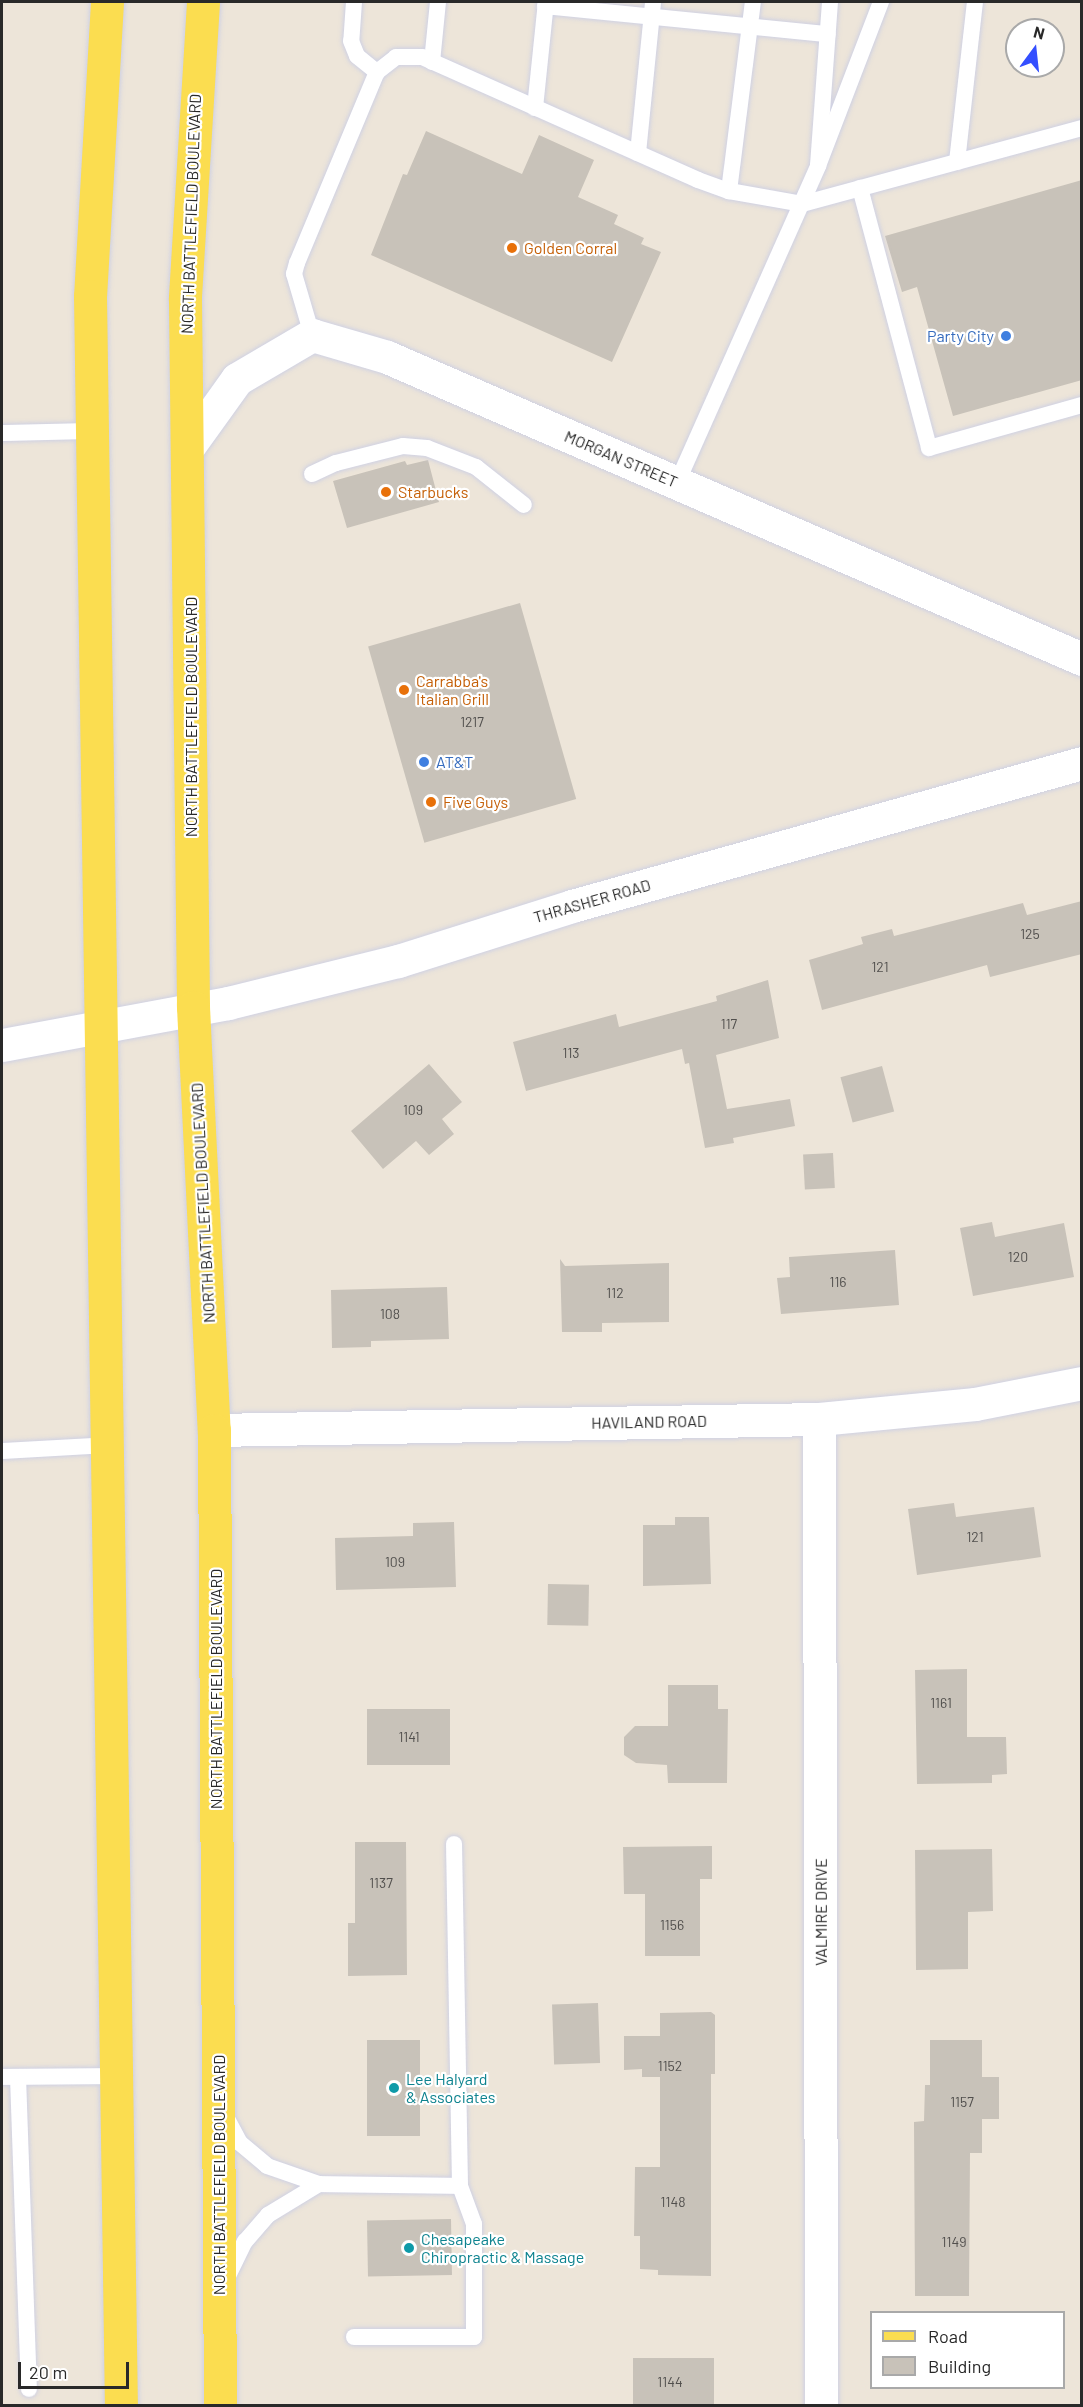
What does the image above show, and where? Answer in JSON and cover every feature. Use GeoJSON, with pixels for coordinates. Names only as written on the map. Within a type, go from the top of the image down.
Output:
{"type":"FeatureCollection","features":[{"type":"Feature","properties":{"kind":"main road"},"geometry":{"type":"LineString","coordinates":[[107,2],[90,296],[121,2406]]}},
{"type":"Feature","properties":{"kind":"main road","name":"NORTH BATTLEFIELD BOULEVARD"},"geometry":{"type":"LineString","coordinates":[[202,2],[185,299],[189,446],[193,1007],[214,1430],[220,2406]]}},
{"type":"Feature","properties":{"kind":"street"},"geometry":{"type":"LineString","coordinates":[[189,446],[237,379],[312,335]]}},
{"type":"Feature","properties":{"kind":"street","name":"MORGAN STREET"},"geometry":{"type":"LineString","coordinates":[[312,335],[387,357],[1082,659]]}},
{"type":"Feature","properties":{"kind":"street","name":"THRASHER ROAD"},"geometry":{"type":"LineString","coordinates":[[2,1046],[193,1007],[228,1003],[398,961],[572,906],[1082,763]]}},
{"type":"Feature","properties":{"kind":"street","name":"HAVILAND ROAD"},"geometry":{"type":"LineString","coordinates":[[214,1430],[819,1419],[975,1404],[1082,1383]]}},
{"type":"Feature","properties":{"kind":"street","name":"VALMIRE DRIVE"},"geometry":{"type":"LineString","coordinates":[[819,1419],[821,2406]]}},
{"type":"Feature","properties":{"kind":"lane"},"geometry":{"type":"LineString","coordinates":[[354,2],[351,41],[357,56],[377,72]]}},
{"type":"Feature","properties":{"kind":"lane"},"geometry":{"type":"LineString","coordinates":[[432,62],[438,2]]}},
{"type":"Feature","properties":{"kind":"lane"},"geometry":{"type":"LineString","coordinates":[[729,191],[753,2]]}},
{"type":"Feature","properties":{"kind":"lane"},"geometry":{"type":"LineString","coordinates":[[819,166],[830,2]]}},
{"type":"Feature","properties":{"kind":"lane"},"geometry":{"type":"LineString","coordinates":[[676,483],[819,166],[881,2]]}},
{"type":"Feature","properties":{"kind":"lane"},"geometry":{"type":"LineString","coordinates":[[957,162],[975,2]]}},
{"type":"Feature","properties":{"kind":"lane"},"geometry":{"type":"LineString","coordinates":[[535,108],[545,4],[652,9],[749,27],[828,34]]}},
{"type":"Feature","properties":{"kind":"lane"},"geometry":{"type":"LineString","coordinates":[[638,153],[652,9]]}},
{"type":"Feature","properties":{"kind":"lane"},"geometry":{"type":"LineString","coordinates":[[312,335],[294,273],[377,72],[396,57],[422,57],[729,191],[802,204],[1082,128]]}},
{"type":"Feature","properties":{"kind":"lane"},"geometry":{"type":"LineString","coordinates":[[860,188],[929,448],[1082,405]]}},
{"type":"Feature","properties":{"kind":"lane"},"geometry":{"type":"LineString","coordinates":[[2,433],[92,431]]}},
{"type":"Feature","properties":{"kind":"lane"},"geometry":{"type":"LineString","coordinates":[[312,474],[336,463],[403,446],[427,448],[476,467],[524,505]]}},
{"type":"Feature","properties":{"kind":"lane"},"geometry":{"type":"LineString","coordinates":[[2,1451],[108,1445]]}},
{"type":"Feature","properties":{"kind":"lane"},"geometry":{"type":"LineString","coordinates":[[354,2337],[474,2337],[474,2224],[460,2186],[454,1844]]}},
{"type":"Feature","properties":{"kind":"lane"},"geometry":{"type":"LineString","coordinates":[[29,2389],[10,2077],[117,2076]]}},
{"type":"Feature","properties":{"kind":"lane"},"geometry":{"type":"LineString","coordinates":[[218,2101],[240,2143],[267,2166],[319,2184],[460,2186]]}},
{"type":"Feature","properties":{"kind":"lane"},"geometry":{"type":"LineString","coordinates":[[219,2295],[245,2241],[268,2215],[319,2184]]}},
{"type":"Feature","properties":{"kind":"building","name":"Golden Corral"},"geometry":{"type":"Polygon","coordinates":[[[426,131],[522,174],[539,135],[594,160],[578,197],[618,215],[614,224],[644,238],[641,244],[661,252],[612,362],[371,255],[403,174],[407,175],[426,131]]]}},
{"type":"Feature","properties":{"kind":"building","name":"Party City"},"geometry":{"type":"Polygon","coordinates":[[[1082,180],[1082,380],[953,416],[917,287],[902,292],[885,236],[1082,180]]]}},
{"type":"Feature","properties":{"kind":"building","name":"Starbucks"},"geometry":{"type":"Polygon","coordinates":[[[428,460],[439,502],[347,528],[333,481],[405,461],[407,465],[428,460]]]}},
{"type":"Feature","properties":{"kind":"building"},"geometry":{"type":"Polygon","coordinates":[[[520,603],[576,799],[424,843],[368,647],[520,603]]]}},
{"type":"Feature","properties":{"kind":"building"},"geometry":{"type":"Polygon","coordinates":[[[1082,901],[1082,954],[990,977],[987,965],[822,1010],[809,960],[863,944],[861,937],[892,929],[894,936],[1023,903],[1027,915],[1082,901]]]}},
{"type":"Feature","properties":{"kind":"building"},"geometry":{"type":"Polygon","coordinates":[[[768,980],[779,1038],[716,1055],[727,1109],[790,1099],[795,1126],[733,1138],[734,1143],[705,1148],[689,1063],[685,1064],[682,1049],[526,1091],[513,1042],[616,1014],[619,1027],[717,1001],[716,996],[768,980]]]}},
{"type":"Feature","properties":{"kind":"building"},"geometry":{"type":"Polygon","coordinates":[[[429,1064],[462,1102],[442,1119],[454,1134],[429,1155],[416,1141],[383,1169],[351,1131],[429,1064]]]}},
{"type":"Feature","properties":{"kind":"building"},"geometry":{"type":"Polygon","coordinates":[[[882,1066],[894,1111],[853,1123],[840,1077],[882,1066]]]}},
{"type":"Feature","properties":{"kind":"building"},"geometry":{"type":"Polygon","coordinates":[[[833,1153],[835,1188],[805,1190],[803,1155],[833,1153]]]}},
{"type":"Feature","properties":{"kind":"building"},"geometry":{"type":"Polygon","coordinates":[[[992,1222],[995,1237],[1064,1223],[1074,1277],[973,1296],[960,1228],[992,1222]]]}},
{"type":"Feature","properties":{"kind":"building"},"geometry":{"type":"Polygon","coordinates":[[[895,1250],[899,1305],[781,1314],[777,1278],[790,1277],[789,1257],[895,1250]]]}},
{"type":"Feature","properties":{"kind":"building"},"geometry":{"type":"Polygon","coordinates":[[[560,1259],[565,1266],[669,1263],[669,1322],[602,1323],[602,1332],[562,1332],[560,1259]]]}},
{"type":"Feature","properties":{"kind":"building"},"geometry":{"type":"Polygon","coordinates":[[[447,1287],[449,1339],[371,1341],[371,1347],[332,1348],[331,1290],[447,1287]]]}},
{"type":"Feature","properties":{"kind":"building"},"geometry":{"type":"Polygon","coordinates":[[[954,1503],[956,1517],[1034,1507],[1041,1557],[917,1575],[908,1509],[954,1503]]]}},
{"type":"Feature","properties":{"kind":"building"},"geometry":{"type":"Polygon","coordinates":[[[675,1517],[709,1517],[711,1584],[643,1586],[643,1525],[675,1525],[675,1517]]]}},
{"type":"Feature","properties":{"kind":"building"},"geometry":{"type":"Polygon","coordinates":[[[454,1522],[456,1587],[336,1590],[335,1538],[413,1536],[413,1523],[454,1522]]]}},
{"type":"Feature","properties":{"kind":"building"},"geometry":{"type":"Polygon","coordinates":[[[548,1584],[589,1585],[588,1626],[547,1625],[548,1584]]]}},
{"type":"Feature","properties":{"kind":"building"},"geometry":{"type":"Polygon","coordinates":[[[967,1669],[967,1737],[1006,1737],[1007,1774],[992,1775],[992,1783],[917,1784],[915,1670],[967,1669]]]}},
{"type":"Feature","properties":{"kind":"building"},"geometry":{"type":"Polygon","coordinates":[[[668,1685],[718,1685],[718,1709],[728,1709],[727,1783],[668,1783],[667,1765],[636,1763],[624,1755],[624,1737],[635,1726],[668,1726],[668,1685]]]}},
{"type":"Feature","properties":{"kind":"building"},"geometry":{"type":"Polygon","coordinates":[[[367,1709],[450,1709],[450,1765],[367,1765],[367,1709]]]}},
{"type":"Feature","properties":{"kind":"building"},"geometry":{"type":"Polygon","coordinates":[[[355,1842],[406,1842],[407,1975],[348,1976],[348,1923],[355,1923],[355,1842]]]}},
{"type":"Feature","properties":{"kind":"building"},"geometry":{"type":"Polygon","coordinates":[[[712,1846],[712,1879],[700,1879],[700,1956],[645,1956],[645,1894],[624,1894],[623,1847],[712,1846]]]}},
{"type":"Feature","properties":{"kind":"building"},"geometry":{"type":"Polygon","coordinates":[[[992,1849],[993,1911],[968,1912],[968,1969],[916,1970],[915,1850],[992,1849]]]}},
{"type":"Feature","properties":{"kind":"building"},"geometry":{"type":"Polygon","coordinates":[[[598,2003],[600,2063],[554,2065],[552,2005],[598,2003]]]}},
{"type":"Feature","properties":{"kind":"building"},"geometry":{"type":"Polygon","coordinates":[[[711,2012],[715,2015],[715,2074],[711,2074],[711,2276],[658,2275],[658,2270],[640,2269],[640,2236],[634,2236],[635,2167],[660,2167],[660,2077],[642,2077],[642,2069],[624,2070],[624,2036],[660,2036],[660,2013],[711,2012]]]}},
{"type":"Feature","properties":{"kind":"building","name":"Lee Halyard & Associates"},"geometry":{"type":"Polygon","coordinates":[[[367,2040],[420,2040],[420,2136],[367,2136],[367,2040]]]}},
{"type":"Feature","properties":{"kind":"building"},"geometry":{"type":"Polygon","coordinates":[[[930,2040],[982,2040],[982,2077],[999,2077],[999,2119],[982,2119],[982,2153],[970,2153],[969,2296],[915,2296],[914,2122],[924,2121],[925,2085],[930,2085],[930,2040]]]}},
{"type":"Feature","properties":{"kind":"building","name":"Chesapeake Chiropractic & Massage"},"geometry":{"type":"Polygon","coordinates":[[[451,2219],[452,2275],[368,2276],[367,2220],[451,2219]]]}},
{"type":"Feature","properties":{"kind":"building"},"geometry":{"type":"Polygon","coordinates":[[[633,2358],[714,2358],[714,2406],[633,2406],[633,2358]]]}},
{"type":"Feature","properties":{"kind":"place","name":"Golden Corral"},"geometry":{"type":"Point","coordinates":[512,248]}},
{"type":"Feature","properties":{"kind":"place","name":"Party City"},"geometry":{"type":"Point","coordinates":[1006,336]}},
{"type":"Feature","properties":{"kind":"place","name":"Starbucks"},"geometry":{"type":"Point","coordinates":[386,492]}},
{"type":"Feature","properties":{"kind":"place","name":"Carrabba's Italian Grill"},"geometry":{"type":"Point","coordinates":[404,690]}},
{"type":"Feature","properties":{"kind":"place","name":"AT&T"},"geometry":{"type":"Point","coordinates":[424,762]}},
{"type":"Feature","properties":{"kind":"place","name":"Five Guys"},"geometry":{"type":"Point","coordinates":[431,802]}},
{"type":"Feature","properties":{"kind":"place","name":"Lee Halyard & Associates"},"geometry":{"type":"Point","coordinates":[394,2088]}},
{"type":"Feature","properties":{"kind":"place","name":"Chesapeake Chiropractic & Massage"},"geometry":{"type":"Point","coordinates":[409,2248]}}]}
